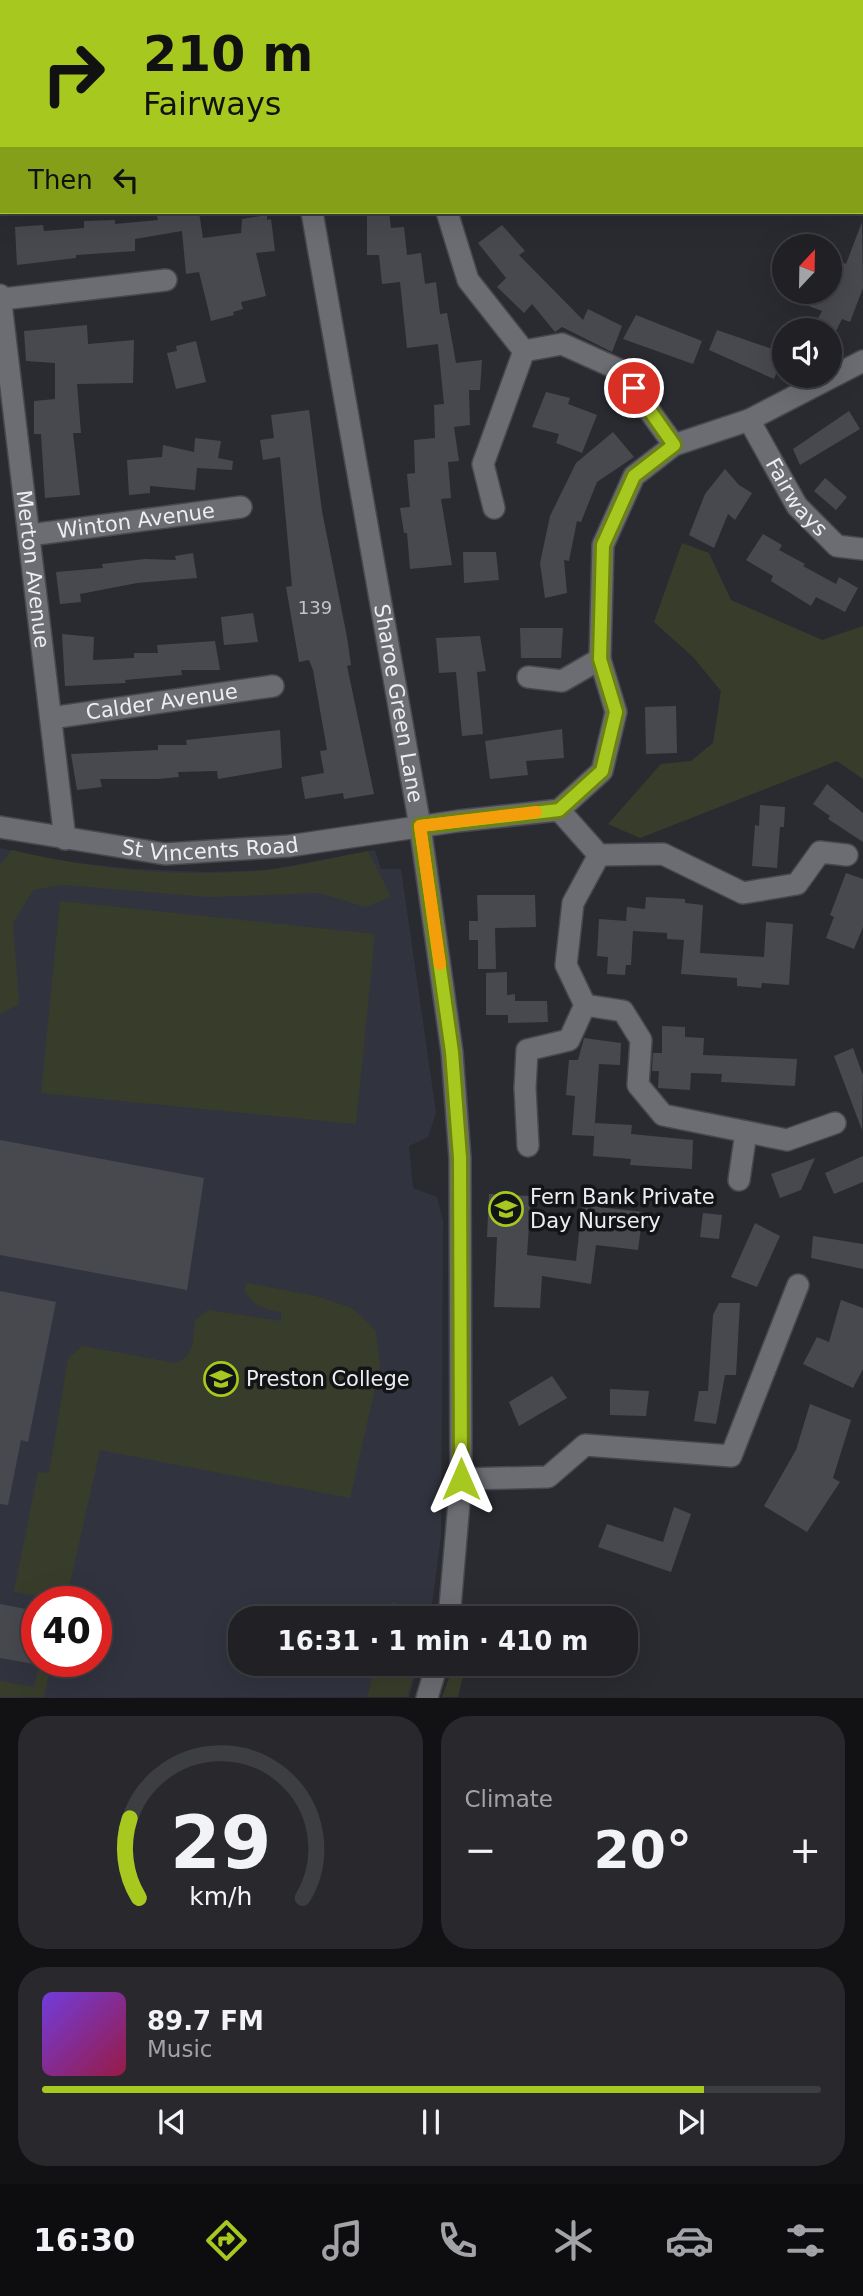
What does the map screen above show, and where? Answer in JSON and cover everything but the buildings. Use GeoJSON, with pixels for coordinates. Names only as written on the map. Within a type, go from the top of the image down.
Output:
{"type":"FeatureCollection","features":[{"type":"Feature","properties":{"kind":"street","name":"Sharoe Green Lane"},"geometry":{"type":"LineString","coordinates":[[312,214],[420,826],[452,1052],[460,1158],[461,1479],[450,1606]]}},
{"type":"Feature","properties":{"kind":"street"},"geometry":{"type":"LineString","coordinates":[[448,214],[468,280],[524,351]]}},
{"type":"Feature","properties":{"kind":"street","name":"Merton Avenue"},"geometry":{"type":"LineString","coordinates":[[65,839],[1,297],[166,280]]}},
{"type":"Feature","properties":{"kind":"street"},"geometry":{"type":"LineString","coordinates":[[524,351],[562,344],[620,370],[674,445]]}},
{"type":"Feature","properties":{"kind":"street"},"geometry":{"type":"LineString","coordinates":[[494,508],[483,464],[524,351]]}},
{"type":"Feature","properties":{"kind":"street"},"geometry":{"type":"LineString","coordinates":[[420,826],[559,810],[602,771],[616,712],[600,659],[603,545],[634,476],[674,445],[749,420],[863,361]]}},
{"type":"Feature","properties":{"kind":"street","name":"Fairways"},"geometry":{"type":"LineString","coordinates":[[749,420],[797,506],[838,546],[863,549]]}},
{"type":"Feature","properties":{"kind":"street","name":"Winton Avenue"},"geometry":{"type":"LineString","coordinates":[[30,535],[241,507]]}},
{"type":"Feature","properties":{"kind":"street"},"geometry":{"type":"LineString","coordinates":[[528,677],[562,681],[600,659]]}},
{"type":"Feature","properties":{"kind":"street","name":"Calder Avenue"},"geometry":{"type":"LineString","coordinates":[[51,718],[273,686]]}},
{"type":"Feature","properties":{"kind":"street"},"geometry":{"type":"LineString","coordinates":[[559,810],[599,855],[663,854],[743,893],[797,884],[820,852],[847,855]]}},
{"type":"Feature","properties":{"kind":"street","name":"St Vincents Road"},"geometry":{"type":"LineString","coordinates":[[0,827],[165,854],[289,846],[420,826]]}},
{"type":"Feature","properties":{"kind":"street"},"geometry":{"type":"LineString","coordinates":[[528,1146],[525,1088],[527,1050],[569,1040],[585,1005],[566,965],[573,903],[599,855]]}},
{"type":"Feature","properties":{"kind":"street"},"geometry":{"type":"LineString","coordinates":[[585,1005],[623,1010],[642,1040],[638,1085],[663,1115],[787,1140],[835,1123]]}},
{"type":"Feature","properties":{"kind":"street"},"geometry":{"type":"LineString","coordinates":[[739,1180],[746,1132]]}},
{"type":"Feature","properties":{"kind":"street"},"geometry":{"type":"LineString","coordinates":[[461,1479],[548,1477],[585,1445],[731,1456],[798,1285]]}},
{"type":"Feature","properties":{"kind":"street"},"geometry":{"type":"LineString","coordinates":[[427,1698],[433,1676]]}},
{"type":"Feature","properties":{"kind":"shaded area","name":"Preston College"},"geometry":{"type":"Polygon","coordinates":[[[0,848],[58,861],[135,869],[209,872],[268,870],[375,850],[381,869],[401,869],[436,1113],[428,1137],[409,1146],[413,1188],[437,1197],[443,1221],[441,1536],[432,1606],[228,1606],[228,1676],[415,1676],[409,1697],[0,1698],[0,848]]]}},
{"type":"Feature","properties":{"kind":"green space"},"geometry":{"type":"Polygon","coordinates":[[[682,543],[709,553],[731,600],[822,640],[863,626],[863,779],[837,761],[640,838],[608,824],[661,764],[691,761],[713,743],[721,691],[693,657],[654,622],[682,543]]]}},
{"type":"Feature","properties":{"kind":"green space"},"geometry":{"type":"Polygon","coordinates":[[[12,850],[74,863],[139,871],[204,873],[267,870],[368,851],[391,897],[365,907],[320,893],[209,897],[64,885],[33,890],[13,923],[19,1004],[0,1014],[0,864],[12,850]]]}},
{"type":"Feature","properties":{"kind":"green space"},"geometry":{"type":"Polygon","coordinates":[[[60,901],[375,934],[356,1124],[41,1093],[60,901]]]}},
{"type":"Feature","properties":{"kind":"green space"},"geometry":{"type":"Polygon","coordinates":[[[247,1283],[316,1296],[352,1308],[376,1331],[380,1367],[350,1498],[100,1450],[69,1586],[21,1586],[21,1593],[14,1592],[38,1472],[49,1473],[68,1359],[82,1346],[175,1363],[190,1352],[195,1320],[208,1310],[281,1321],[281,1312],[255,1303],[244,1290],[247,1283]]]}},
{"type":"Feature","properties":{"kind":"green space"},"geometry":{"type":"Polygon","coordinates":[[[373,1676],[413,1676],[407,1697],[367,1697],[373,1676]]]}},
{"type":"Feature","properties":{"kind":"green space"},"geometry":{"type":"Polygon","coordinates":[[[450,1676],[463,1676],[458,1697],[442,1697],[450,1676]]]}},
{"type":"Feature","properties":{"kind":"green space"},"geometry":{"type":"Polygon","coordinates":[[[36,1677],[48,1677],[44,1697],[0,1697],[0,1681],[34,1687],[36,1677]]]}},
{"type":"Feature","properties":{"kind":"slow traffic"},"geometry":{"type":"LineString","coordinates":[[440,964],[420,826],[536,812]]}},
{"type":"Feature","properties":{"kind":"place","name":"Fern Bank Private Day Nursery"},"geometry":{"type":"Point","coordinates":[506,1209]}},
{"type":"Feature","properties":{"kind":"place","name":"Preston College"},"geometry":{"type":"Point","coordinates":[221,1379]}},
{"type":"Feature","properties":{"kind":"route"},"geometry":{"type":"LineString","coordinates":[[461,1479],[460,1158],[452,1052],[420,826],[559,810],[602,771],[616,712],[600,659],[603,545],[626,499],[634,476],[674,445],[634,388]]}}]}
